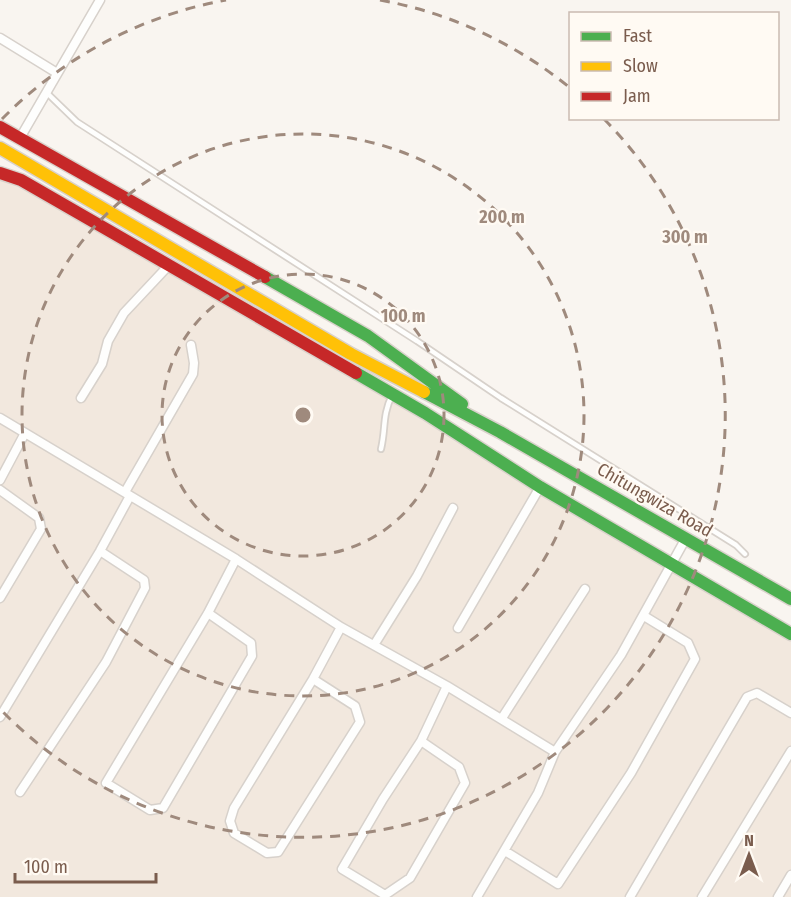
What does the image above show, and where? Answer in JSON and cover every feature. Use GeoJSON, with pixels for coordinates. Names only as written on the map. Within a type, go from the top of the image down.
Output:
{"type":"FeatureCollection","features":[{"type":"Feature","properties":{"kind":"main road"},"geometry":{"type":"LineString","coordinates":[[0,127],[368,336],[500,432]]}},
{"type":"Feature","properties":{"kind":"main road"},"geometry":{"type":"LineString","coordinates":[[0,148],[351,354],[500,432]]}},
{"type":"Feature","properties":{"kind":"main road"},"geometry":{"type":"LineString","coordinates":[[0,173],[21,180],[170,264],[392,395],[540,487],[791,634]]}},
{"type":"Feature","properties":{"kind":"main road","name":"Chitungwiza Road"},"geometry":{"type":"LineString","coordinates":[[500,432],[791,599]]}},
{"type":"Feature","properties":{"kind":"street"},"geometry":{"type":"LineString","coordinates":[[20,138],[100,0]]}},
{"type":"Feature","properties":{"kind":"street"},"geometry":{"type":"LineString","coordinates":[[0,38],[57,73]]}},
{"type":"Feature","properties":{"kind":"street"},"geometry":{"type":"LineString","coordinates":[[81,398],[102,364],[108,341],[124,312],[170,264]]}},
{"type":"Feature","properties":{"kind":"street"},"geometry":{"type":"LineString","coordinates":[[0,717],[100,551],[193,374],[191,345]]}},
{"type":"Feature","properties":{"kind":"street"},"geometry":{"type":"LineString","coordinates":[[0,418],[236,559],[341,627],[502,718],[555,752]]}},
{"type":"Feature","properties":{"kind":"street"},"geometry":{"type":"LineString","coordinates":[[0,480],[25,433]]}},
{"type":"Feature","properties":{"kind":"street"},"geometry":{"type":"LineString","coordinates":[[458,628],[540,487]]}},
{"type":"Feature","properties":{"kind":"street"},"geometry":{"type":"LineString","coordinates":[[0,490],[39,518],[41,529],[0,598]]}},
{"type":"Feature","properties":{"kind":"street"},"geometry":{"type":"LineString","coordinates":[[374,645],[417,576],[453,508]]}},
{"type":"Feature","properties":{"kind":"street"},"geometry":{"type":"LineString","coordinates":[[477,897],[538,792],[555,752],[621,655],[686,538]]}},
{"type":"Feature","properties":{"kind":"street"},"geometry":{"type":"LineString","coordinates":[[20,792],[106,662],[145,588],[144,580],[100,551]]}},
{"type":"Feature","properties":{"kind":"street"},"geometry":{"type":"LineString","coordinates":[[208,613],[250,643],[252,656],[163,808],[150,810],[106,783],[208,613],[236,559]]}},
{"type":"Feature","properties":{"kind":"street"},"geometry":{"type":"LineString","coordinates":[[502,718],[585,590]]}},
{"type":"Feature","properties":{"kind":"street"},"geometry":{"type":"LineString","coordinates":[[505,850],[558,884],[631,773],[695,659],[688,643],[644,616]]}},
{"type":"Feature","properties":{"kind":"street"},"geometry":{"type":"LineString","coordinates":[[313,679],[355,706],[360,722],[278,852],[267,853],[234,833],[230,821],[234,808],[313,679],[341,627]]}},
{"type":"Feature","properties":{"kind":"street"},"geometry":{"type":"LineString","coordinates":[[421,741],[459,767],[465,783],[410,878],[386,895],[342,869],[383,799],[421,741],[447,686]]}},
{"type":"Feature","properties":{"kind":"street"},"geometry":{"type":"LineString","coordinates":[[630,897],[747,698],[757,693],[791,712]]}},
{"type":"Feature","properties":{"kind":"street"},"geometry":{"type":"LineString","coordinates":[[702,897],[791,751]]}},
{"type":"Feature","properties":{"kind":"street"},"geometry":{"type":"LineString","coordinates":[[778,897],[791,875]]}},
{"type":"Feature","properties":{"kind":"lane"},"geometry":{"type":"LineString","coordinates":[[46,92],[77,122],[551,430],[736,545],[745,554]]}},
{"type":"Feature","properties":{"kind":"lane"},"geometry":{"type":"LineString","coordinates":[[381,449],[385,432],[384,419],[392,395]]}},
{"type":"Feature","properties":{"kind":"shaded area"},"geometry":{"type":"Polygon","coordinates":[[[0,166],[791,633],[791,897],[0,897],[0,166]]]}},
{"type":"Feature","properties":{"kind":"traffic: fast"},"geometry":{"type":"LineString","coordinates":[[265,277],[368,336],[462,404]]}},
{"type":"Feature","properties":{"kind":"traffic: fast"},"geometry":{"type":"LineString","coordinates":[[356,373],[425,413],[540,487],[791,634]]}},
{"type":"Feature","properties":{"kind":"traffic: fast"},"geometry":{"type":"LineString","coordinates":[[424,392],[500,432],[791,599]]}},
{"type":"Feature","properties":{"kind":"traffic: slow"},"geometry":{"type":"LineString","coordinates":[[0,148],[351,354],[424,392]]}},
{"type":"Feature","properties":{"kind":"traffic: jam"},"geometry":{"type":"LineString","coordinates":[[0,127],[265,277]]}},
{"type":"Feature","properties":{"kind":"traffic: jam"},"geometry":{"type":"LineString","coordinates":[[0,173],[21,180],[356,373]]}}]}
